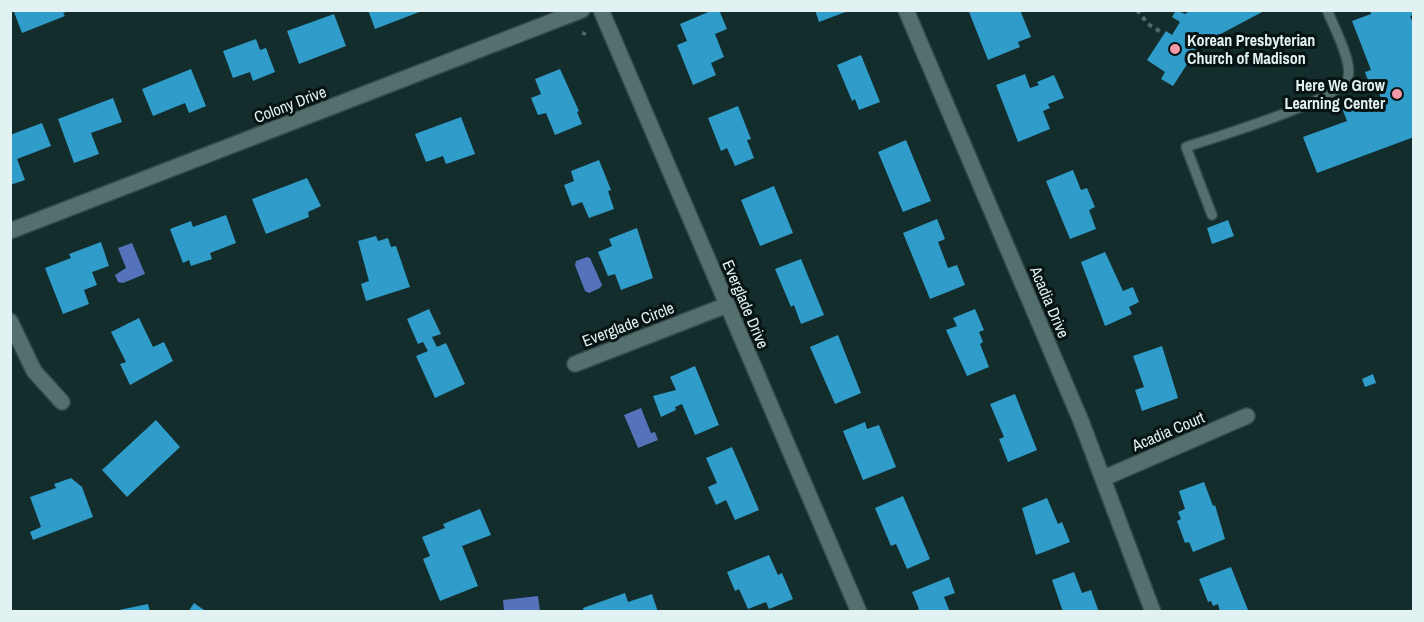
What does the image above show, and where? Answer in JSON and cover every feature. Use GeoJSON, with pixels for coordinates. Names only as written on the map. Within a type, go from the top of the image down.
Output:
{"type":"FeatureCollection","features":[{"type":"Feature","properties":{"kind":"street","name":"Colony Drive"},"geometry":{"type":"LineString","coordinates":[[10,231],[582,10]]}},
{"type":"Feature","properties":{"kind":"street","name":"Everglade Drive"},"geometry":{"type":"LineString","coordinates":[[602,10],[859,612]]}},
{"type":"Feature","properties":{"kind":"street","name":"Acadia Drive"},"geometry":{"type":"LineString","coordinates":[[906,10],[1104,478],[1153,612]]}},
{"type":"Feature","properties":{"kind":"street","name":"Everglade Circle"},"geometry":{"type":"LineString","coordinates":[[575,364],[727,305]]}},
{"type":"Feature","properties":{"kind":"street"},"geometry":{"type":"LineString","coordinates":[[10,321],[34,371],[62,402]]}},
{"type":"Feature","properties":{"kind":"street","name":"Acadia Court"},"geometry":{"type":"LineString","coordinates":[[1104,478],[1247,416]]}},
{"type":"Feature","properties":{"kind":"lane"},"geometry":{"type":"LineString","coordinates":[[1212,215],[1186,147],[1252,125],[1337,91],[1348,80],[1349,66],[1327,10]]}},
{"type":"Feature","properties":{"kind":"path"},"geometry":{"type":"LineString","coordinates":[[1137,10],[1148,24],[1161,32]]}},
{"type":"Feature","properties":{"kind":"water"},"geometry":{"type":"Polygon","coordinates":[[[132,243],[145,274],[123,283],[118,282],[115,275],[126,268],[118,248],[132,243]]]}},
{"type":"Feature","properties":{"kind":"water"},"geometry":{"type":"Polygon","coordinates":[[[590,258],[602,285],[589,293],[585,291],[575,265],[576,261],[590,258]]]}},
{"type":"Feature","properties":{"kind":"water"},"geometry":{"type":"Polygon","coordinates":[[[641,408],[651,433],[655,432],[658,440],[638,448],[624,415],[641,408]]]}},
{"type":"Feature","properties":{"kind":"water"},"geometry":{"type":"Polygon","coordinates":[[[538,596],[540,611],[504,611],[503,600],[538,596]]]}},
{"type":"Feature","properties":{"kind":"building"},"geometry":{"type":"Polygon","coordinates":[[[17,10],[69,11],[63,13],[65,16],[22,33],[14,12],[17,10]]]}},
{"type":"Feature","properties":{"kind":"building"},"geometry":{"type":"Polygon","coordinates":[[[368,10],[422,10],[422,11],[375,29],[368,10]]]}},
{"type":"Feature","properties":{"kind":"building"},"geometry":{"type":"Polygon","coordinates":[[[713,10],[719,10],[727,29],[715,34],[724,57],[711,63],[716,75],[693,85],[677,45],[687,41],[680,24],[713,10]]]}},
{"type":"Feature","properties":{"kind":"building"},"geometry":{"type":"Polygon","coordinates":[[[815,10],[848,10],[848,11],[819,22],[815,10]]]}},
{"type":"Feature","properties":{"kind":"building"},"geometry":{"type":"Polygon","coordinates":[[[973,10],[1020,10],[1031,37],[1018,42],[1020,47],[988,60],[969,12],[973,10]]]}},
{"type":"Feature","properties":{"kind":"building","name":"Korean Presbyterian Church of Madison"},"geometry":{"type":"Polygon","coordinates":[[[1176,10],[1185,14],[1191,10],[1266,10],[1215,37],[1204,38],[1173,86],[1161,79],[1165,72],[1147,60],[1166,31],[1172,35],[1180,22],[1172,17],[1176,10]]]}},
{"type":"Feature","properties":{"kind":"building","name":"Here We Grow Learning Center"},"geometry":{"type":"Polygon","coordinates":[[[1370,10],[1414,10],[1414,15],[1410,16],[1414,25],[1414,137],[1317,173],[1303,137],[1347,121],[1342,108],[1360,101],[1361,105],[1369,102],[1372,111],[1384,107],[1376,84],[1370,86],[1365,72],[1371,70],[1352,21],[1371,14],[1370,10]]]}},
{"type":"Feature","properties":{"kind":"building"},"geometry":{"type":"Polygon","coordinates":[[[334,14],[346,46],[299,64],[287,31],[334,14]]]}},
{"type":"Feature","properties":{"kind":"building"},"geometry":{"type":"Polygon","coordinates":[[[256,39],[260,50],[266,48],[275,72],[253,81],[250,72],[233,78],[223,51],[256,39]]]}},
{"type":"Feature","properties":{"kind":"building"},"geometry":{"type":"Polygon","coordinates":[[[861,55],[880,102],[859,110],[855,99],[852,101],[837,65],[861,55]]]}},
{"type":"Feature","properties":{"kind":"building"},"geometry":{"type":"Polygon","coordinates":[[[191,69],[206,106],[189,113],[185,103],[153,116],[142,89],[191,69]]]}},
{"type":"Feature","properties":{"kind":"building"},"geometry":{"type":"Polygon","coordinates":[[[560,69],[579,111],[577,112],[582,124],[555,135],[546,113],[538,115],[531,98],[541,94],[535,79],[560,69]]]}},
{"type":"Feature","properties":{"kind":"building"},"geometry":{"type":"Polygon","coordinates":[[[1025,74],[1030,88],[1039,85],[1037,82],[1054,75],[1064,98],[1048,104],[1050,108],[1043,111],[1050,129],[1018,142],[996,85],[1025,74]]]}},
{"type":"Feature","properties":{"kind":"building"},"geometry":{"type":"Polygon","coordinates":[[[113,98],[122,122],[91,133],[99,154],[74,163],[58,119],[113,98]]]}},
{"type":"Feature","properties":{"kind":"building"},"geometry":{"type":"Polygon","coordinates":[[[738,106],[751,139],[747,140],[754,158],[735,166],[727,148],[721,151],[708,118],[738,106]]]}},
{"type":"Feature","properties":{"kind":"building"},"geometry":{"type":"Polygon","coordinates":[[[461,117],[475,154],[446,164],[443,156],[426,162],[415,134],[461,117]]]}},
{"type":"Feature","properties":{"kind":"building"},"geometry":{"type":"Polygon","coordinates":[[[42,123],[51,146],[17,159],[25,180],[10,185],[10,135],[42,123]]]}},
{"type":"Feature","properties":{"kind":"building"},"geometry":{"type":"Polygon","coordinates":[[[906,140],[931,201],[903,212],[878,152],[906,140]]]}},
{"type":"Feature","properties":{"kind":"building"},"geometry":{"type":"Polygon","coordinates":[[[599,160],[611,190],[608,191],[614,209],[589,218],[582,202],[572,206],[564,185],[574,181],[571,171],[599,160]]]}},
{"type":"Feature","properties":{"kind":"building"},"geometry":{"type":"Polygon","coordinates":[[[1073,170],[1081,190],[1087,188],[1095,207],[1089,210],[1096,229],[1070,239],[1046,181],[1073,170]]]}},
{"type":"Feature","properties":{"kind":"building"},"geometry":{"type":"Polygon","coordinates":[[[307,178],[321,206],[308,212],[309,217],[266,234],[252,199],[307,178]]]}},
{"type":"Feature","properties":{"kind":"building"},"geometry":{"type":"Polygon","coordinates":[[[774,186],[793,233],[760,246],[741,200],[774,186]]]}},
{"type":"Feature","properties":{"kind":"building"},"geometry":{"type":"Polygon","coordinates":[[[226,215],[236,243],[210,253],[212,259],[191,266],[189,260],[183,263],[170,229],[191,221],[193,227],[226,215]]]}},
{"type":"Feature","properties":{"kind":"building"},"geometry":{"type":"Polygon","coordinates":[[[937,219],[945,239],[938,242],[948,268],[957,265],[965,285],[930,299],[903,233],[937,219]]]}},
{"type":"Feature","properties":{"kind":"building"},"geometry":{"type":"Polygon","coordinates":[[[1228,220],[1234,236],[1212,244],[1207,228],[1228,220]]]}},
{"type":"Feature","properties":{"kind":"building"},"geometry":{"type":"Polygon","coordinates":[[[637,228],[653,278],[621,290],[615,274],[608,276],[598,252],[612,246],[609,239],[637,228]]]}},
{"type":"Feature","properties":{"kind":"building"},"geometry":{"type":"Polygon","coordinates":[[[376,236],[378,241],[388,238],[391,247],[396,246],[410,287],[366,301],[361,284],[369,281],[358,241],[376,236]]]}},
{"type":"Feature","properties":{"kind":"building"},"geometry":{"type":"Polygon","coordinates":[[[101,242],[109,266],[92,272],[97,285],[84,290],[89,304],[63,314],[45,268],[71,258],[69,254],[101,242]]]}},
{"type":"Feature","properties":{"kind":"building"},"geometry":{"type":"Polygon","coordinates":[[[1105,252],[1123,291],[1133,287],[1139,302],[1129,307],[1132,314],[1105,326],[1081,262],[1105,252]]]}},
{"type":"Feature","properties":{"kind":"building"},"geometry":{"type":"Polygon","coordinates":[[[801,259],[824,315],[801,324],[775,269],[801,259]]]}},
{"type":"Feature","properties":{"kind":"building"},"geometry":{"type":"Polygon","coordinates":[[[429,309],[441,334],[432,337],[437,347],[446,343],[465,384],[435,398],[416,356],[428,351],[423,342],[418,344],[407,319],[429,309]]]}},
{"type":"Feature","properties":{"kind":"building"},"geometry":{"type":"Polygon","coordinates":[[[975,309],[984,330],[979,332],[983,342],[980,344],[989,367],[967,376],[946,330],[957,326],[953,318],[975,309]]]}},
{"type":"Feature","properties":{"kind":"building"},"geometry":{"type":"Polygon","coordinates":[[[139,318],[153,347],[164,342],[173,361],[130,385],[120,364],[126,362],[111,332],[139,318]]]}},
{"type":"Feature","properties":{"kind":"building"},"geometry":{"type":"Polygon","coordinates":[[[838,335],[861,393],[835,404],[810,347],[838,335]]]}},
{"type":"Feature","properties":{"kind":"building"},"geometry":{"type":"Polygon","coordinates":[[[1162,346],[1178,398],[1142,411],[1135,390],[1144,387],[1133,356],[1162,346]]]}},
{"type":"Feature","properties":{"kind":"building"},"geometry":{"type":"Polygon","coordinates":[[[695,366],[719,425],[695,435],[682,404],[675,407],[676,410],[661,417],[653,396],[676,390],[670,377],[695,366]]]}},
{"type":"Feature","properties":{"kind":"building"},"geometry":{"type":"Polygon","coordinates":[[[1373,374],[1376,383],[1365,387],[1362,379],[1373,374]]]}},
{"type":"Feature","properties":{"kind":"building"},"geometry":{"type":"Polygon","coordinates":[[[1015,394],[1037,450],[1008,462],[999,439],[1004,437],[990,404],[1015,394]]]}},
{"type":"Feature","properties":{"kind":"building"},"geometry":{"type":"Polygon","coordinates":[[[156,420],[180,447],[127,497],[102,470],[156,420]]]}},
{"type":"Feature","properties":{"kind":"building"},"geometry":{"type":"Polygon","coordinates":[[[865,422],[867,429],[879,425],[896,467],[863,480],[843,431],[865,422]]]}},
{"type":"Feature","properties":{"kind":"building"},"geometry":{"type":"Polygon","coordinates":[[[732,447],[759,510],[735,520],[726,500],[716,505],[708,487],[717,483],[706,458],[732,447]]]}},
{"type":"Feature","properties":{"kind":"building"},"geometry":{"type":"Polygon","coordinates":[[[71,478],[82,487],[93,517],[33,540],[30,532],[41,527],[30,497],[56,488],[54,484],[71,478]]]}},
{"type":"Feature","properties":{"kind":"building"},"geometry":{"type":"Polygon","coordinates":[[[1204,482],[1213,506],[1215,505],[1225,539],[1193,552],[1189,542],[1185,543],[1177,521],[1181,519],[1178,512],[1185,509],[1179,491],[1204,482]]]}},
{"type":"Feature","properties":{"kind":"building"},"geometry":{"type":"Polygon","coordinates":[[[903,496],[930,559],[907,569],[896,544],[891,546],[875,508],[903,496]]]}},
{"type":"Feature","properties":{"kind":"building"},"geometry":{"type":"Polygon","coordinates":[[[1047,498],[1058,524],[1062,522],[1070,542],[1036,555],[1022,508],[1047,498]]]}},
{"type":"Feature","properties":{"kind":"building"},"geometry":{"type":"Polygon","coordinates":[[[480,509],[491,535],[462,546],[478,586],[440,601],[423,559],[430,556],[422,537],[445,528],[443,524],[480,509]]]}},
{"type":"Feature","properties":{"kind":"building"},"geometry":{"type":"Polygon","coordinates":[[[769,555],[778,575],[782,573],[793,599],[769,609],[766,602],[748,609],[739,589],[735,591],[727,572],[769,555]]]}},
{"type":"Feature","properties":{"kind":"building"},"geometry":{"type":"Polygon","coordinates":[[[1231,567],[1248,610],[1244,612],[1220,612],[1218,604],[1213,606],[1211,601],[1208,602],[1199,579],[1231,567]]]}},
{"type":"Feature","properties":{"kind":"building"},"geometry":{"type":"Polygon","coordinates":[[[1074,572],[1082,593],[1091,590],[1099,612],[1063,612],[1052,580],[1074,572]]]}},
{"type":"Feature","properties":{"kind":"building"},"geometry":{"type":"Polygon","coordinates":[[[949,577],[955,593],[944,597],[950,612],[914,612],[919,609],[912,592],[949,577]]]}},
{"type":"Feature","properties":{"kind":"building"},"geometry":{"type":"Polygon","coordinates":[[[625,593],[628,602],[652,594],[658,612],[584,612],[583,608],[625,593]]]}},
{"type":"Feature","properties":{"kind":"building"},"geometry":{"type":"Polygon","coordinates":[[[194,603],[207,612],[188,612],[194,603]]]}},
{"type":"Feature","properties":{"kind":"building"},"geometry":{"type":"Polygon","coordinates":[[[148,604],[150,612],[119,612],[119,610],[148,604]]]}},
{"type":"Feature","properties":{"kind":"place","name":"Korean Presbyterian Church of Madison"},"geometry":{"type":"Point","coordinates":[1175,49]}},
{"type":"Feature","properties":{"kind":"place","name":"Here We Grow Learning Center"},"geometry":{"type":"Point","coordinates":[1397,94]}}]}
